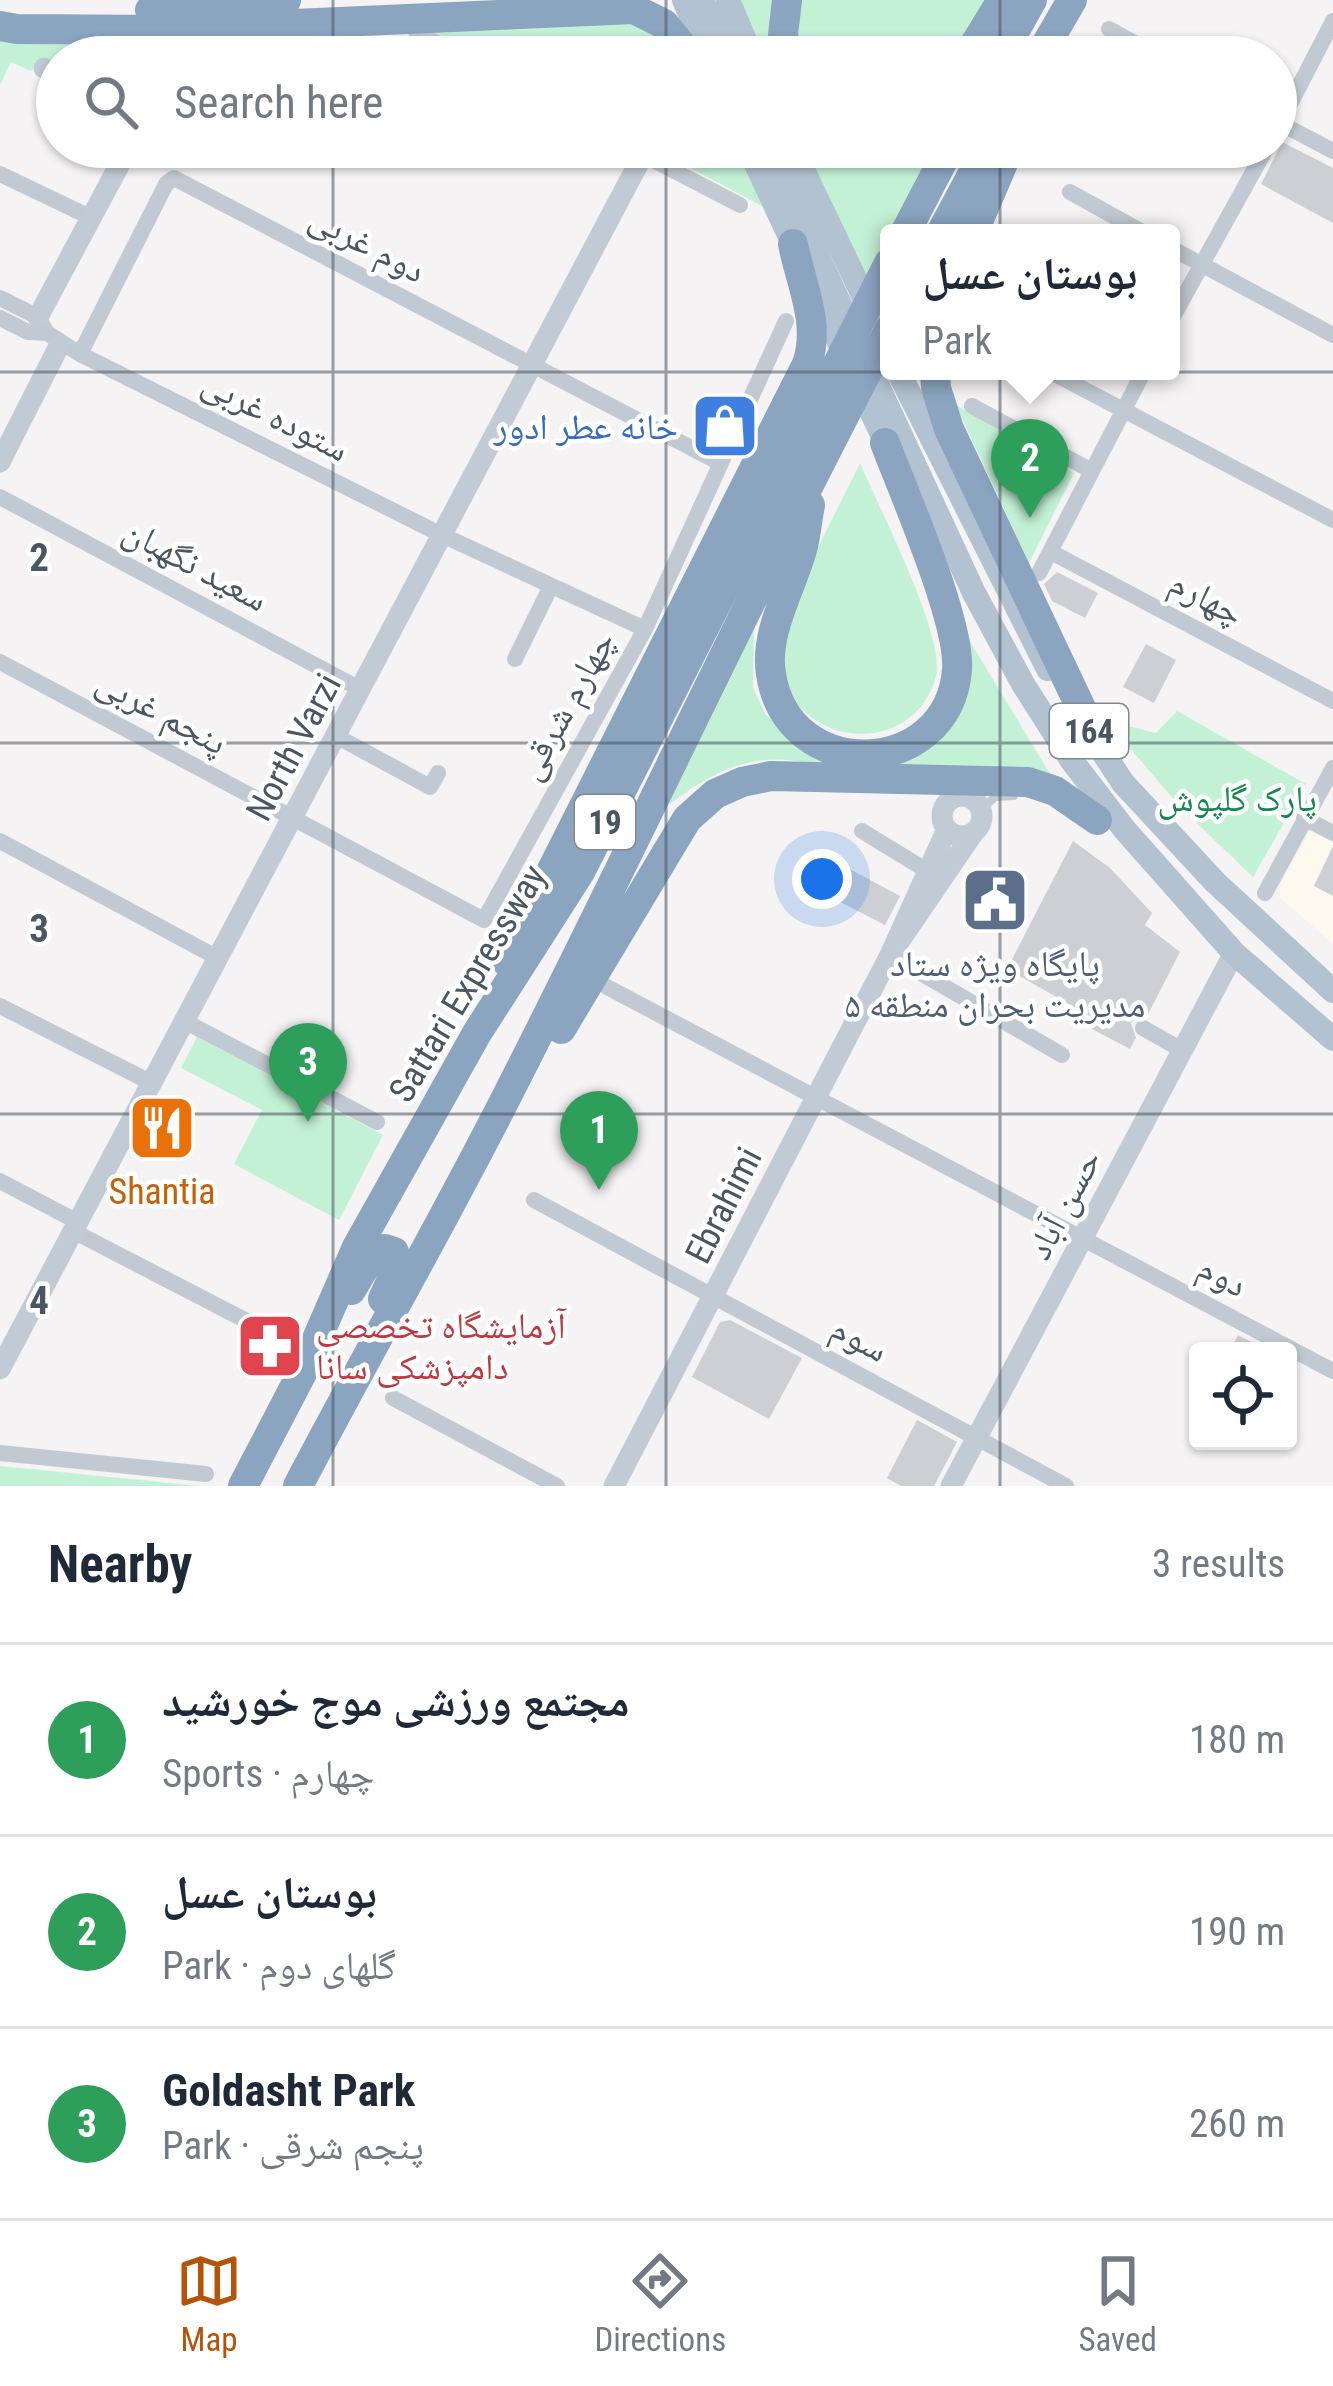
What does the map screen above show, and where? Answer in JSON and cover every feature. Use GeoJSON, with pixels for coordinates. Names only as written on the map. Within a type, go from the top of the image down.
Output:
{"type":"FeatureCollection","features":[{"type":"Feature","properties":{"kind":"highway"},"geometry":{"type":"LineString","coordinates":[[0,16],[286,0]]}},
{"type":"Feature","properties":{"kind":"highway"},"geometry":{"type":"LineString","coordinates":[[783,36],[787,0]]}},
{"type":"Feature","properties":{"kind":"highway"},"geometry":{"type":"LineString","coordinates":[[980,36],[1002,0]]}},
{"type":"Feature","properties":{"kind":"highway"},"geometry":{"type":"LineString","coordinates":[[1011,36],[1031,0]]}},
{"type":"Feature","properties":{"kind":"highway"},"geometry":{"type":"LineString","coordinates":[[1053,36],[1072,0]]}},
{"type":"Feature","properties":{"kind":"highway"},"geometry":{"type":"LineString","coordinates":[[0,26],[160,30],[634,9],[664,24],[674,36]]}},
{"type":"Feature","properties":{"kind":"highway"},"geometry":{"type":"LineString","coordinates":[[909,224],[939,168]]}},
{"type":"Feature","properties":{"kind":"highway"},"geometry":{"type":"LineString","coordinates":[[945,224],[976,168]]}},
{"type":"Feature","properties":{"kind":"highway"},"geometry":{"type":"LineString","coordinates":[[977,224],[1001,168]]}},
{"type":"Feature","properties":{"kind":"highway"},"geometry":{"type":"LineString","coordinates":[[477,1033],[521,925],[807,364],[814,344],[813,322],[793,244]]}},
{"type":"Feature","properties":{"kind":"highway","name":"Sattari Expressway"},"geometry":{"type":"LineString","coordinates":[[243,1486],[303,1371],[357,1246],[477,1033],[580,872],[880,280]]}},
{"type":"Feature","properties":{"kind":"highway","name":"19"},"geometry":{"type":"LineString","coordinates":[[298,1486],[511,1088],[880,347]]}},
{"type":"Feature","properties":{"kind":"highway"},"geometry":{"type":"LineString","coordinates":[[936,380],[950,429],[1096,742]]}},
{"type":"Feature","properties":{"kind":"highway"},"geometry":{"type":"LineString","coordinates":[[818,465],[802,549],[773,637],[770,668],[776,696],[784,716],[806,737],[835,752],[865,757],[896,751],[928,731],[949,700],[957,671],[954,635],[902,430]]}},
{"type":"Feature","properties":{"kind":"highway"},"geometry":{"type":"LineString","coordinates":[[511,1088],[548,1052],[687,818],[715,794],[742,782],[771,776],[1028,782],[1055,791],[1111,825]]}},
{"type":"Feature","properties":{"kind":"highway"},"geometry":{"type":"LineString","coordinates":[[303,1371],[364,1268],[385,1250],[394,1252],[398,1266],[393,1282],[360,1340],[346,1394]]}},
{"type":"Feature","properties":{"kind":"main road"},"geometry":{"type":"LineString","coordinates":[[684,0],[699,36]]}},
{"type":"Feature","properties":{"kind":"main road"},"geometry":{"type":"LineString","coordinates":[[703,0],[718,36]]}},
{"type":"Feature","properties":{"kind":"main road"},"geometry":{"type":"LineString","coordinates":[[728,0],[743,36]]}},
{"type":"Feature","properties":{"kind":"main road"},"geometry":{"type":"LineString","coordinates":[[758,168],[793,244],[880,341]]}},
{"type":"Feature","properties":{"kind":"main road"},"geometry":{"type":"LineString","coordinates":[[777,168],[902,430],[979,637],[1062,772],[1234,953],[1333,1039]]}},
{"type":"Feature","properties":{"kind":"main road"},"geometry":{"type":"LineString","coordinates":[[799,168],[839,294]]}},
{"type":"Feature","properties":{"kind":"main road","name":"164"},"geometry":{"type":"LineString","coordinates":[[899,380],[902,430],[1123,783],[1215,882],[1333,991]]}},
{"type":"Feature","properties":{"kind":"street"},"geometry":{"type":"LineString","coordinates":[[1297,89],[1333,21]]}},
{"type":"Feature","properties":{"kind":"street"},"geometry":{"type":"LineString","coordinates":[[1109,29],[1122,36]]}},
{"type":"Feature","properties":{"kind":"street"},"geometry":{"type":"LineString","coordinates":[[416,32],[424,36]]}},
{"type":"Feature","properties":{"kind":"street"},"geometry":{"type":"LineString","coordinates":[[1297,134],[1333,151]]}},
{"type":"Feature","properties":{"kind":"street"},"geometry":{"type":"LineString","coordinates":[[2,455],[92,218],[118,168]]}},
{"type":"Feature","properties":{"kind":"street","name":"North Varzi"},"geometry":{"type":"LineString","coordinates":[[0,1369],[8,1333],[76,1226],[152,1083],[531,368],[627,168]]}},
{"type":"Feature","properties":{"kind":"street"},"geometry":{"type":"LineString","coordinates":[[668,168],[740,205]]}},
{"type":"Feature","properties":{"kind":"street"},"geometry":{"type":"LineString","coordinates":[[1180,303],[1255,168]]}},
{"type":"Feature","properties":{"kind":"street"},"geometry":{"type":"LineString","coordinates":[[0,174],[92,218]]}},
{"type":"Feature","properties":{"kind":"street","name":"دوم غربی"},"geometry":{"type":"LineString","coordinates":[[51,336],[174,178],[720,464]]}},
{"type":"Feature","properties":{"kind":"street"},"geometry":{"type":"LineString","coordinates":[[1070,192],[1128,224]]}},
{"type":"Feature","properties":{"kind":"street"},"geometry":{"type":"LineString","coordinates":[[1180,253],[1333,335]]}},
{"type":"Feature","properties":{"kind":"street"},"geometry":{"type":"LineString","coordinates":[[0,298],[51,336]]}},
{"type":"Feature","properties":{"kind":"street"},"geometry":{"type":"LineString","coordinates":[[0,318],[51,336]]}},
{"type":"Feature","properties":{"kind":"street","name":"چهارم شرقی"},"geometry":{"type":"LineString","coordinates":[[292,818],[484,920],[646,629],[786,321]]}},
{"type":"Feature","properties":{"kind":"street","name":"ستوده غربی"},"geometry":{"type":"LineString","coordinates":[[51,336],[442,535],[646,629]]}},
{"type":"Feature","properties":{"kind":"street"},"geometry":{"type":"LineString","coordinates":[[1066,380],[1333,520]]}},
{"type":"Feature","properties":{"kind":"street"},"geometry":{"type":"LineString","coordinates":[[1039,573],[1139,380]]}},
{"type":"Feature","properties":{"kind":"street"},"geometry":{"type":"LineString","coordinates":[[972,406],[1092,471]]}},
{"type":"Feature","properties":{"kind":"street","name":"سعید نگهبان"},"geometry":{"type":"LineString","coordinates":[[0,497],[360,689]]}},
{"type":"Feature","properties":{"kind":"street","name":"چهارم"},"geometry":{"type":"LineString","coordinates":[[1051,552],[1333,701]]}},
{"type":"Feature","properties":{"kind":"street"},"geometry":{"type":"LineString","coordinates":[[515,658],[551,586]]}},
{"type":"Feature","properties":{"kind":"street","name":"پنجم غربی"},"geometry":{"type":"LineString","coordinates":[[0,662],[292,818]]}},
{"type":"Feature","properties":{"kind":"street"},"geometry":{"type":"LineString","coordinates":[[335,736],[430,787],[438,773]]}},
{"type":"Feature","properties":{"kind":"street"},"geometry":{"type":"LineString","coordinates":[[1265,893],[1333,768]]}},
{"type":"Feature","properties":{"kind":"street"},"geometry":{"type":"LineString","coordinates":[[968,796],[982,810],[981,822],[890,955],[947,829],[943,810],[950,800],[968,796]]}},
{"type":"Feature","properties":{"kind":"street"},"geometry":{"type":"LineString","coordinates":[[1304,818],[1333,833]]}},
{"type":"Feature","properties":{"kind":"street"},"geometry":{"type":"LineString","coordinates":[[947,829],[957,835],[974,832]]}},
{"type":"Feature","properties":{"kind":"street"},"geometry":{"type":"LineString","coordinates":[[862,831],[929,872]]}},
{"type":"Feature","properties":{"kind":"street"},"geometry":{"type":"LineString","coordinates":[[0,841],[218,958]]}},
{"type":"Feature","properties":{"kind":"street","name":"حسن آباد"},"geometry":{"type":"LineString","coordinates":[[951,1486],[1234,953]]}},
{"type":"Feature","properties":{"kind":"street"},"geometry":{"type":"LineString","coordinates":[[890,955],[1062,1055]]}},
{"type":"Feature","properties":{"kind":"street","name":"Ebrahimi"},"geometry":{"type":"LineString","coordinates":[[614,1486],[890,955]]}},
{"type":"Feature","properties":{"kind":"street"},"geometry":{"type":"LineString","coordinates":[[607,987],[816,1097]]}},
{"type":"Feature","properties":{"kind":"street"},"geometry":{"type":"LineString","coordinates":[[0,1006],[152,1083]]}},
{"type":"Feature","properties":{"kind":"street"},"geometry":{"type":"LineString","coordinates":[[184,1021],[377,1122]]}},
{"type":"Feature","properties":{"kind":"street"},"geometry":{"type":"LineString","coordinates":[[1143,1028],[1183,1050]]}},
{"type":"Feature","properties":{"kind":"street","name":"دوم"},"geometry":{"type":"LineString","coordinates":[[816,1097],[1333,1370]]}},
{"type":"Feature","properties":{"kind":"street"},"geometry":{"type":"LineString","coordinates":[[0,1181],[264,1330]]}},
{"type":"Feature","properties":{"kind":"street"},"geometry":{"type":"LineString","coordinates":[[534,1200],[713,1296]]}},
{"type":"Feature","properties":{"kind":"street","name":"سوم"},"geometry":{"type":"LineString","coordinates":[[713,1296],[976,1438]]}},
{"type":"Feature","properties":{"kind":"street"},"geometry":{"type":"LineString","coordinates":[[393,1398],[557,1486]]}},
{"type":"Feature","properties":{"kind":"street"},"geometry":{"type":"LineString","coordinates":[[976,1438],[1066,1486]]}},
{"type":"Feature","properties":{"kind":"street"},"geometry":{"type":"LineString","coordinates":[[0,1453],[206,1474]]}},
{"type":"Feature","properties":{"kind":"lane"},"geometry":{"type":"LineString","coordinates":[[982,810],[995,797],[1014,796]]}},
{"type":"Feature","properties":{"kind":"shaded area"},"geometry":{"type":"Polygon","coordinates":[[[1312,828],[1333,839],[1333,944],[1279,897],[1282,882],[1312,828]]]}},
{"type":"Feature","properties":{"kind":"green space"},"geometry":{"type":"Polygon","coordinates":[[[735,0],[779,0],[780,36],[751,36],[735,0]]]}},
{"type":"Feature","properties":{"kind":"green space"},"geometry":{"type":"Polygon","coordinates":[[[798,0],[990,0],[968,36],[799,36],[798,0]]]}},
{"type":"Feature","properties":{"kind":"green space"},"geometry":{"type":"Polygon","coordinates":[[[640,20],[658,36],[441,36],[422,26],[640,20]]]}},
{"type":"Feature","properties":{"kind":"green space"},"geometry":{"type":"Polygon","coordinates":[[[268,32],[266,36],[36,36],[36,64],[31,71],[11,62],[0,85],[0,33],[268,32]]]}},
{"type":"Feature","properties":{"kind":"green space"},"geometry":{"type":"Polygon","coordinates":[[[691,168],[749,168],[768,209],[691,168]]]}},
{"type":"Feature","properties":{"kind":"green space"},"geometry":{"type":"Polygon","coordinates":[[[811,168],[927,168],[897,224],[880,224],[880,257],[866,283],[811,168]]]}},
{"type":"Feature","properties":{"kind":"green space"},"geometry":{"type":"Polygon","coordinates":[[[956,405],[1074,473],[1029,563],[956,405]]]}},
{"type":"Feature","properties":{"kind":"green space"},"geometry":{"type":"Polygon","coordinates":[[[860,463],[921,603],[936,657],[936,676],[916,712],[900,724],[863,734],[824,725],[796,704],[787,686],[783,657],[784,637],[800,588],[860,463]]]}},
{"type":"Feature","properties":{"kind":"green space"},"geometry":{"type":"Polygon","coordinates":[[[754,620],[753,688],[766,715],[784,731],[922,748],[960,625],[1055,782],[829,769],[804,762],[760,760],[721,772],[663,809],[754,620]]]}},
{"type":"Feature","properties":{"kind":"green space","name":"پارک گلپوش"},"geometry":{"type":"Polygon","coordinates":[[[1177,711],[1306,784],[1253,877],[1180,807],[1119,735],[1124,725],[1156,733],[1177,711]]]}},
{"type":"Feature","properties":{"kind":"green space"},"geometry":{"type":"Polygon","coordinates":[[[197,1037],[383,1135],[339,1220],[234,1164],[262,1110],[181,1068],[197,1037]]]}},
{"type":"Feature","properties":{"kind":"green space"},"geometry":{"type":"Polygon","coordinates":[[[0,1466],[199,1486],[0,1486],[0,1466]]]}},
{"type":"Feature","properties":{"kind":"building"},"geometry":{"type":"Polygon","coordinates":[[[1297,150],[1333,168],[1333,223],[1261,184],[1269,168],[1297,168],[1297,150]]]}},
{"type":"Feature","properties":{"kind":"building"},"geometry":{"type":"Polygon","coordinates":[[[1057,572],[1098,593],[1085,618],[1052,601],[1044,584],[1057,572]]]}},
{"type":"Feature","properties":{"kind":"building"},"geometry":{"type":"Polygon","coordinates":[[[1146,644],[1176,660],[1154,703],[1123,687],[1146,644]]]}},
{"type":"Feature","properties":{"kind":"building"},"geometry":{"type":"Polygon","coordinates":[[[1073,841],[1110,868],[1152,913],[1145,925],[1180,952],[1147,1016],[1131,1023],[1136,1038],[1130,1049],[1092,1029],[1097,1020],[1007,969],[1073,841]]]}},
{"type":"Feature","properties":{"kind":"building"},"geometry":{"type":"Polygon","coordinates":[[[1333,846],[1333,896],[1314,886],[1333,846]]]}},
{"type":"Feature","properties":{"kind":"building"},"geometry":{"type":"Polygon","coordinates":[[[833,860],[900,896],[885,925],[821,892],[833,860]]]}},
{"type":"Feature","properties":{"kind":"building"},"geometry":{"type":"Polygon","coordinates":[[[730,1320],[802,1358],[769,1419],[692,1377],[720,1322],[730,1320]]]}},
{"type":"Feature","properties":{"kind":"building"},"geometry":{"type":"Polygon","coordinates":[[[917,1420],[957,1442],[934,1486],[901,1486],[887,1478],[917,1420]]]}},
{"type":"Feature","properties":{"kind":"place","name":"خانه عطر ادور"},"geometry":{"type":"Point","coordinates":[725,426]}},
{"type":"Feature","properties":{"kind":"place","name":"بوستان عسل"},"geometry":{"type":"Point","coordinates":[1030,518]}},
{"type":"Feature","properties":{"kind":"place","name":"پایگاه ویژه ستاد مدیریت بحران منطقه ۵"},"geometry":{"type":"Point","coordinates":[995,900]}},
{"type":"Feature","properties":{"kind":"place","name":"Goldasht Park"},"geometry":{"type":"Point","coordinates":[308,1122]}},
{"type":"Feature","properties":{"kind":"place","name":"Shantia"},"geometry":{"type":"Point","coordinates":[162,1128]}},
{"type":"Feature","properties":{"kind":"place","name":"مجتمع ورزشی موج خورشید"},"geometry":{"type":"Point","coordinates":[599,1190]}},
{"type":"Feature","properties":{"kind":"place","name":"آزمایشگاه تخصصی دامپزشکی سانا"},"geometry":{"type":"Point","coordinates":[270,1346]}}]}
